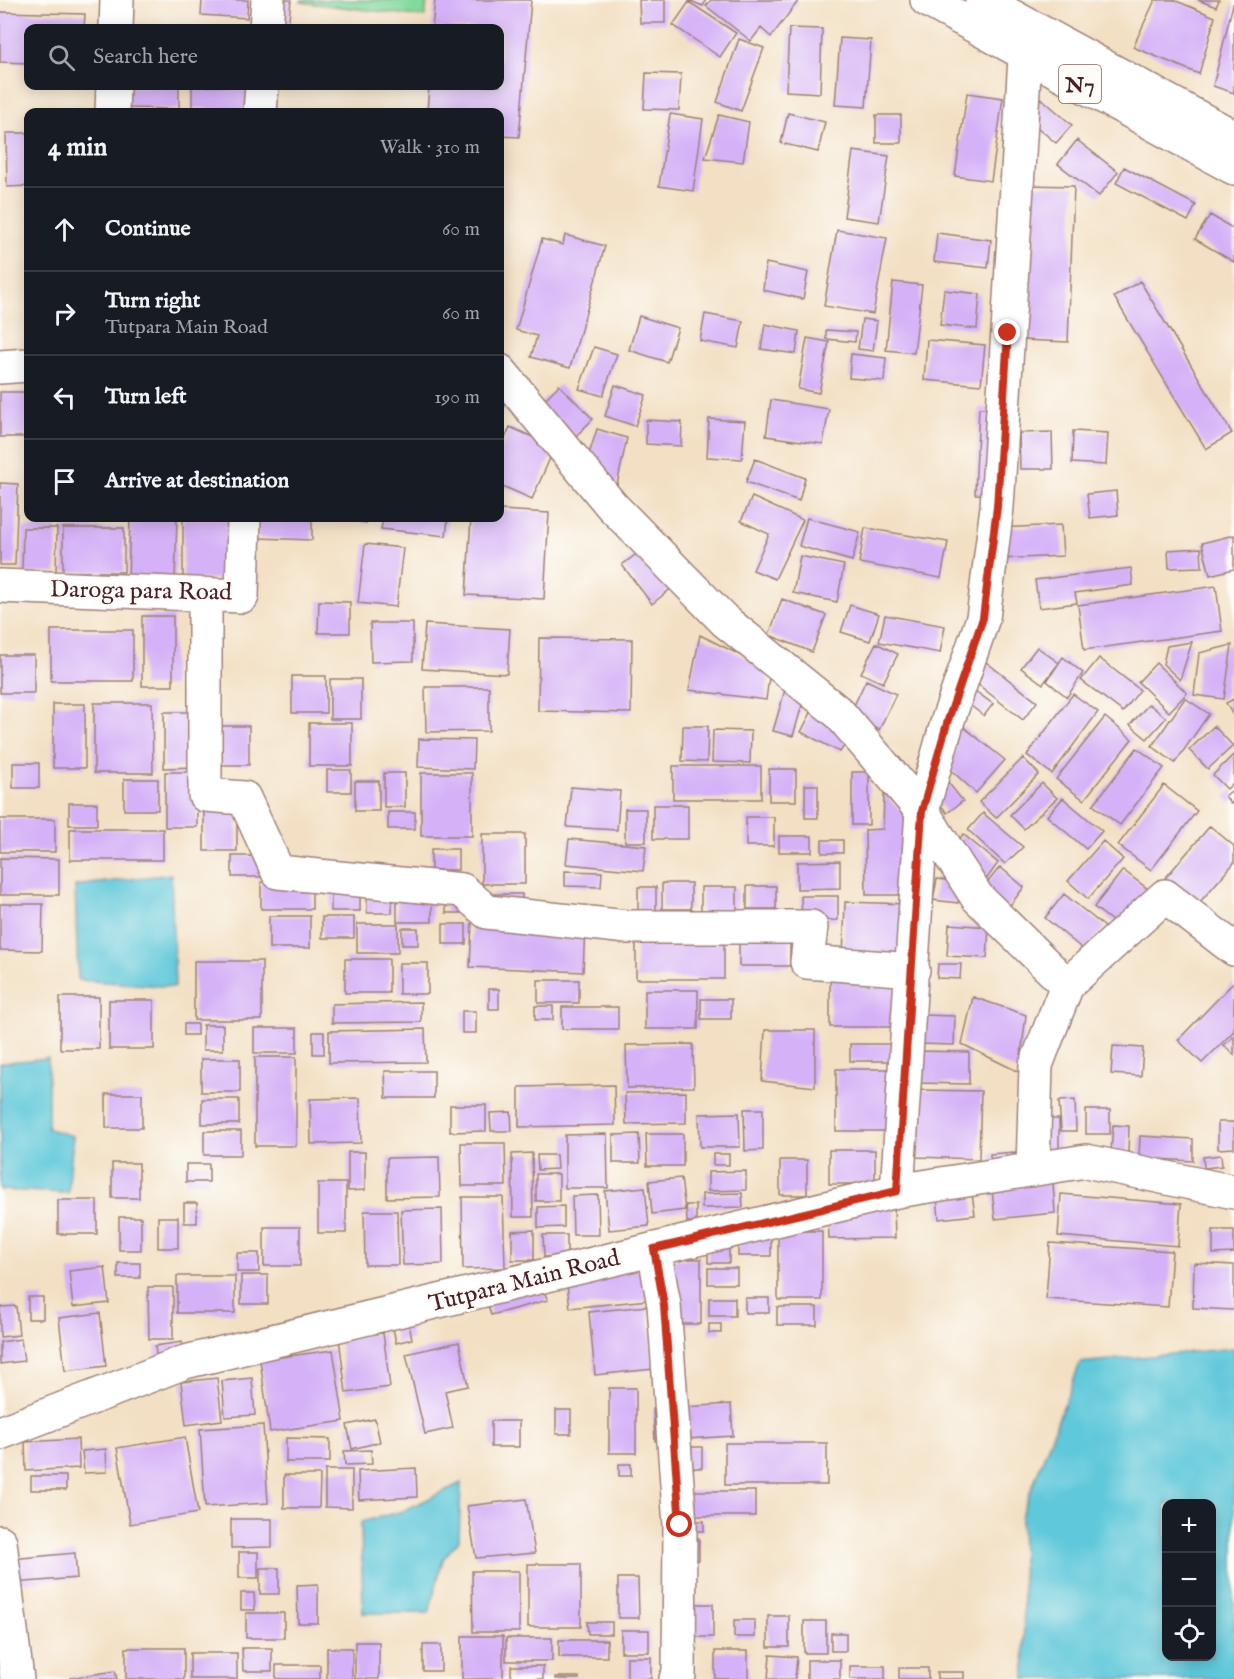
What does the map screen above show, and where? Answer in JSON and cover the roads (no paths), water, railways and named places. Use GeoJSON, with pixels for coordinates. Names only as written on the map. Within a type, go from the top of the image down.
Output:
{"type":"FeatureCollection","features":[{"type":"Feature","properties":{"kind":"main road"},"geometry":{"type":"LineString","coordinates":[[116,24],[117,0]]}},
{"type":"Feature","properties":{"kind":"main road"},"geometry":{"type":"LineString","coordinates":[[266,24],[268,0]]}},
{"type":"Feature","properties":{"kind":"main road","name":"N7"},"geometry":{"type":"LineString","coordinates":[[927,0],[1026,39],[1234,137]]}},
{"type":"Feature","properties":{"kind":"main road","name":"N7"},"geometry":{"type":"LineString","coordinates":[[982,0],[1026,39],[1234,168]]}},
{"type":"Feature","properties":{"kind":"main road"},"geometry":{"type":"LineString","coordinates":[[897,1191],[922,811],[948,720],[983,618],[997,507],[1026,39]]}},
{"type":"Feature","properties":{"kind":"main road"},"geometry":{"type":"LineString","coordinates":[[112,108],[113,90]]}},
{"type":"Feature","properties":{"kind":"main road"},"geometry":{"type":"LineString","coordinates":[[260,108],[262,90]]}},
{"type":"Feature","properties":{"kind":"main road"},"geometry":{"type":"LineString","coordinates":[[0,367],[24,365]]}},
{"type":"Feature","properties":{"kind":"main road"},"geometry":{"type":"LineString","coordinates":[[504,376],[612,506],[725,621],[839,713],[922,811],[977,897],[1067,985]]}},
{"type":"Feature","properties":{"kind":"main road","name":"Daroga para Road"},"geometry":{"type":"LineString","coordinates":[[0,586],[242,596],[244,522]]}},
{"type":"Feature","properties":{"kind":"main road"},"geometry":{"type":"LineString","coordinates":[[206,595],[205,795],[244,798],[278,872],[462,890],[487,912],[627,927],[811,927],[807,962],[913,970]]}},
{"type":"Feature","properties":{"kind":"main road"},"geometry":{"type":"LineString","coordinates":[[1033,1169],[1036,1065],[1067,985],[1165,896],[1234,949]]}},
{"type":"Feature","properties":{"kind":"main road","name":"Tutpara Main Road"},"geometry":{"type":"LineString","coordinates":[[0,1432],[186,1362],[897,1191],[1086,1161],[1234,1192]]}},
{"type":"Feature","properties":{"kind":"main road"},"geometry":{"type":"LineString","coordinates":[[654,1249],[664,1305],[680,1525],[679,1675],[676,1679]]}},
{"type":"Feature","properties":{"kind":"main road"},"geometry":{"type":"LineString","coordinates":[[0,1542],[17,1679]]}},
{"type":"Feature","properties":{"kind":"water"},"geometry":{"type":"Polygon","coordinates":[[[171,874],[175,987],[78,980],[75,886],[171,874]]]}},
{"type":"Feature","properties":{"kind":"water"},"geometry":{"type":"Polygon","coordinates":[[[48,1058],[48,1129],[73,1136],[68,1193],[0,1190],[0,1063],[48,1058]]]}},
{"type":"Feature","properties":{"kind":"water"},"geometry":{"type":"Polygon","coordinates":[[[1234,1348],[1234,1679],[1025,1679],[1021,1516],[1080,1363],[1234,1348]]]}},
{"type":"Feature","properties":{"kind":"water"},"geometry":{"type":"Polygon","coordinates":[[[461,1483],[459,1540],[443,1559],[429,1613],[363,1613],[361,1522],[403,1511],[461,1483]]]}}]}
